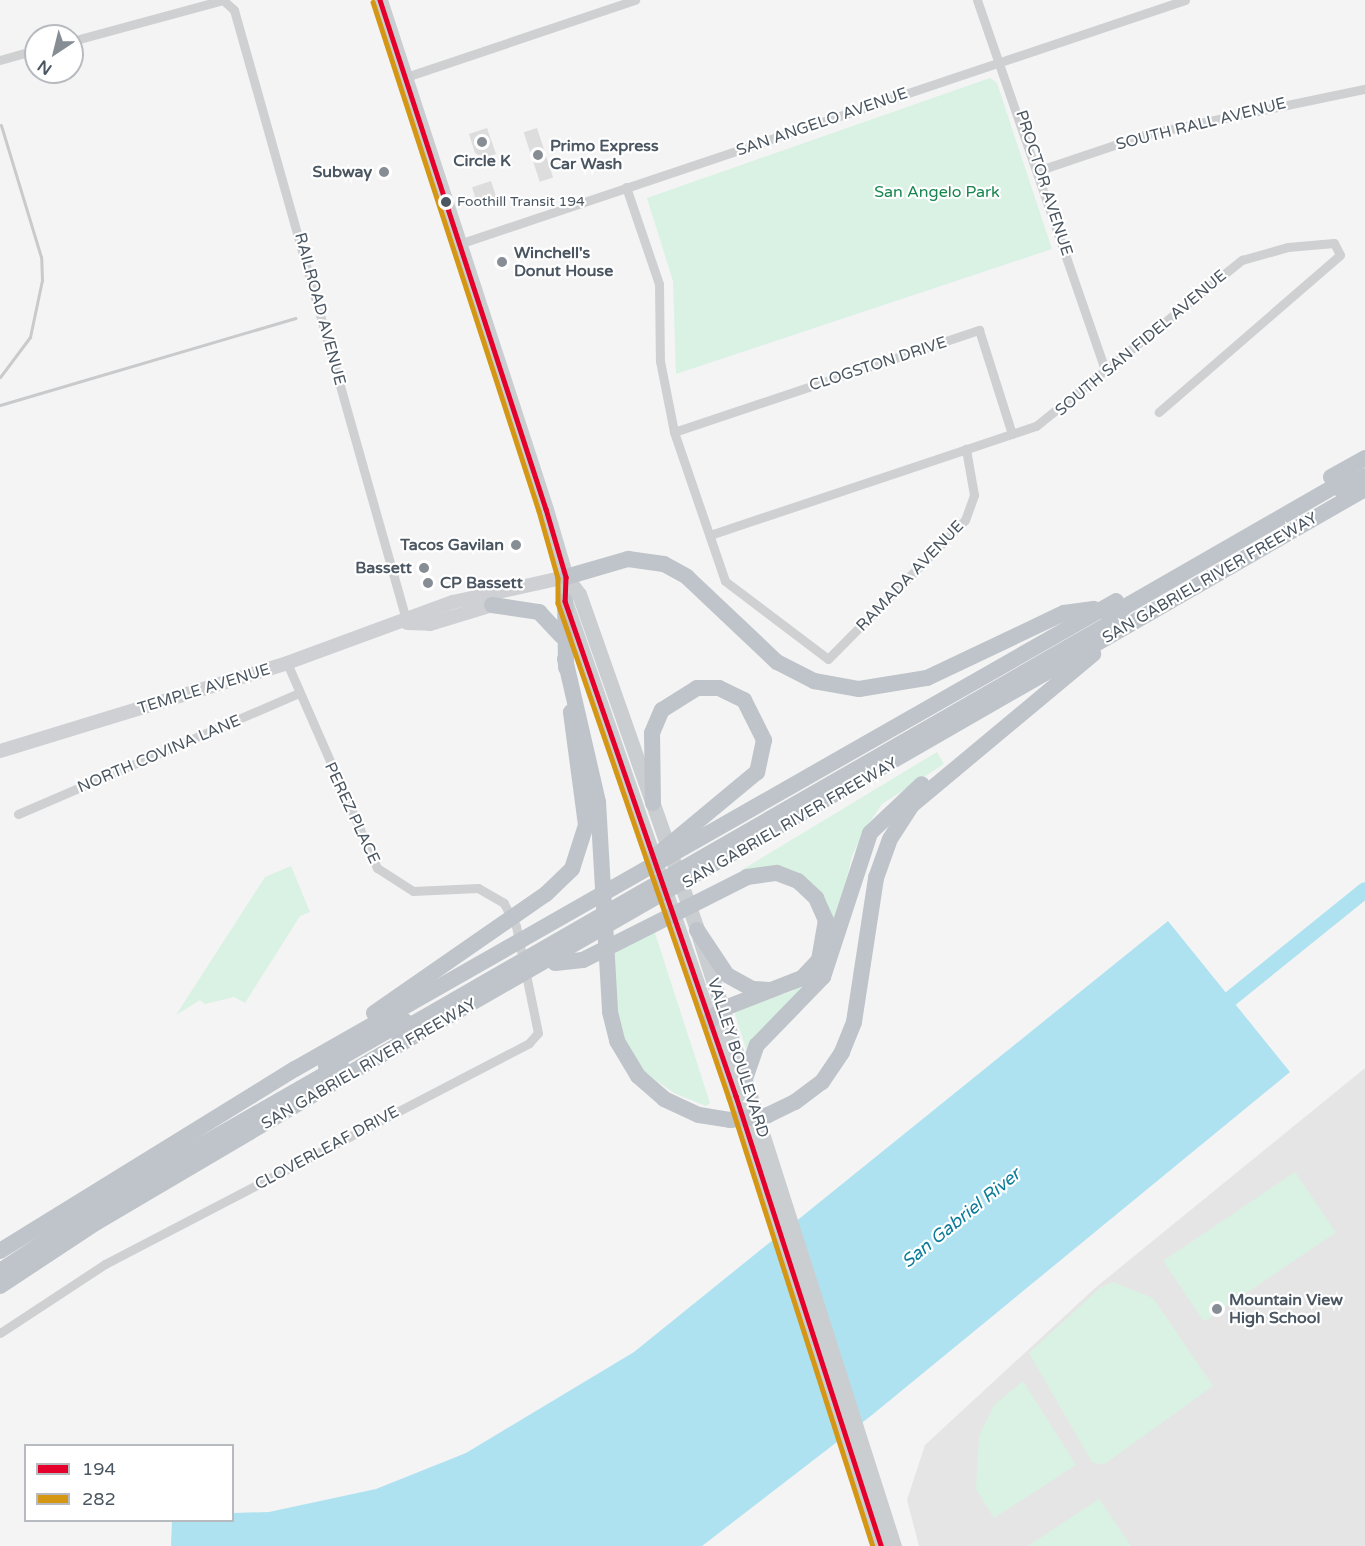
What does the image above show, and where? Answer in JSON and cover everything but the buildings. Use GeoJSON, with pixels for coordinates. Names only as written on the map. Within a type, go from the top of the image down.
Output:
{"type":"FeatureCollection","features":[{"type":"Feature","properties":{"kind":"highway","name":"SAN GABRIEL RIVER FREEWAY"},"geometry":{"type":"LineString","coordinates":[[0,1286],[97,1222],[496,973],[622,885],[701,849],[1113,634],[1153,595],[1365,458]]}},
{"type":"Feature","properties":{"kind":"highway"},"geometry":{"type":"LineString","coordinates":[[1153,595],[1365,468]]}},
{"type":"Feature","properties":{"kind":"highway"},"geometry":{"type":"LineString","coordinates":[[0,1271],[130,1186],[496,973],[701,849],[1365,476]]}},
{"type":"Feature","properties":{"kind":"highway","name":"SAN GABRIEL RIVER FREEWAY"},"geometry":{"type":"LineString","coordinates":[[0,1251],[296,1069],[496,973],[545,964],[701,849],[1104,608],[1153,595],[1365,489]]}},
{"type":"Feature","properties":{"kind":"highway"},"geometry":{"type":"LineString","coordinates":[[566,577],[628,560],[664,564],[687,577],[777,662],[814,681],[859,689],[920,681],[1064,613],[1104,608]]}},
{"type":"Feature","properties":{"kind":"highway"},"geometry":{"type":"LineString","coordinates":[[493,601],[539,612],[561,636]]}},
{"type":"Feature","properties":{"kind":"highway"},"geometry":{"type":"LineString","coordinates":[[296,1069],[482,936],[546,894],[578,859],[585,817],[561,636],[566,601]]}},
{"type":"Feature","properties":{"kind":"highway"},"geometry":{"type":"LineString","coordinates":[[743,1089],[757,1044],[823,977],[870,833],[897,803],[1059,686],[1113,634]]}},
{"type":"Feature","properties":{"kind":"highway"},"geometry":{"type":"LineString","coordinates":[[564,658],[598,802],[610,1012],[617,1041],[631,1067],[653,1091],[714,1119],[753,1119],[782,1110],[809,1094],[833,1068],[854,1022],[872,901],[890,839],[921,795],[972,751]]}},
{"type":"Feature","properties":{"kind":"highway"},"geometry":{"type":"LineString","coordinates":[[653,803],[652,734],[662,710],[697,688],[732,693],[757,718],[764,740],[762,761],[701,849]]}},
{"type":"Feature","properties":{"kind":"highway"},"geometry":{"type":"LineString","coordinates":[[545,964],[583,960],[747,877],[777,873],[798,881],[816,898],[826,934],[819,960],[802,978],[722,1008],[710,1022]]}},
{"type":"Feature","properties":{"kind":"highway"},"geometry":{"type":"LineString","coordinates":[[698,930],[727,975],[752,989],[774,990]]}},
{"type":"Feature","properties":{"kind":"highway"},"geometry":{"type":"LineString","coordinates":[[0,1262],[160,1162],[496,973]]}},
{"type":"Feature","properties":{"kind":"main road","name":"VALLEY BOULEVARD"},"geometry":{"type":"LineString","coordinates":[[380,0],[403,78],[566,577],[566,601],[710,1022],[743,1089]]}},
{"type":"Feature","properties":{"kind":"main road","name":"VALLEY BOULEVARD"},"geometry":{"type":"LineString","coordinates":[[566,577],[579,594],[698,930],[722,1008],[743,1089],[866,1474],[894,1546]]}},
{"type":"Feature","properties":{"kind":"main road","name":"TEMPLE AVENUE"},"geometry":{"type":"LineString","coordinates":[[0,751],[287,663],[407,623],[430,624],[566,577]]}},
{"type":"Feature","properties":{"kind":"main road","name":"VALLEY BOULEVARD"},"geometry":{"type":"LineString","coordinates":[[866,1474],[881,1546]]}},
{"type":"Feature","properties":{"kind":"street"},"geometry":{"type":"LineString","coordinates":[[84,38],[223,0]]}},
{"type":"Feature","properties":{"kind":"street","name":"RAILROAD AVENUE"},"geometry":{"type":"LineString","coordinates":[[223,0],[242,25],[407,623]]}},
{"type":"Feature","properties":{"kind":"street"},"geometry":{"type":"LineString","coordinates":[[403,78],[635,0]]}},
{"type":"Feature","properties":{"kind":"street","name":"PROCTOR AVENUE"},"geometry":{"type":"LineString","coordinates":[[977,0],[994,53],[1002,61],[1040,170],[1105,370]]}},
{"type":"Feature","properties":{"kind":"street","name":"SAN ANGELO AVENUE"},"geometry":{"type":"LineString","coordinates":[[459,244],[1185,0]]}},
{"type":"Feature","properties":{"kind":"street"},"geometry":{"type":"LineString","coordinates":[[0,60],[24,53]]}},
{"type":"Feature","properties":{"kind":"street","name":"SOUTH RALL AVENUE"},"geometry":{"type":"LineString","coordinates":[[1040,170],[1147,134],[1365,89]]}},
{"type":"Feature","properties":{"kind":"street"},"geometry":{"type":"LineString","coordinates":[[627,187],[659,284],[660,361],[674,432],[710,535]]}},
{"type":"Feature","properties":{"kind":"street","name":"SOUTH SAN FIDEL AVENUE"},"geometry":{"type":"LineString","coordinates":[[710,535],[966,450],[1051,418],[1105,370],[1242,260],[1288,247],[1334,243],[1340,255],[1160,412]]}},
{"type":"Feature","properties":{"kind":"street","name":"CLOGSTON DRIVE"},"geometry":{"type":"LineString","coordinates":[[674,432],[979,330],[1012,434]]}},
{"type":"Feature","properties":{"kind":"street","name":"RAMADA AVENUE"},"geometry":{"type":"LineString","coordinates":[[710,535],[725,581],[828,658],[965,520],[974,495],[966,450]]}},
{"type":"Feature","properties":{"kind":"street","name":"PEREZ PLACE"},"geometry":{"type":"LineString","coordinates":[[287,663],[363,843],[384,876],[413,891],[478,888],[504,903]]}},
{"type":"Feature","properties":{"kind":"street","name":"NORTH COVINA LANE"},"geometry":{"type":"LineString","coordinates":[[18,814],[299,693]]}},
{"type":"Feature","properties":{"kind":"street","name":"CLOVERLEAF DRIVE"},"geometry":{"type":"LineString","coordinates":[[0,1334],[105,1264],[529,1043],[540,1025],[516,926],[504,903]]}},
{"type":"Feature","properties":{"kind":"shaded area","name":"Mountain View High School"},"geometry":{"type":"Polygon","coordinates":[[[1365,1068],[1365,1546],[919,1546],[907,1500],[925,1445],[1095,1288],[1365,1068]]]}},
{"type":"Feature","properties":{"kind":"green space","name":"San Angelo Park"},"geometry":{"type":"Polygon","coordinates":[[[990,78],[997,83],[1052,249],[676,374],[673,281],[647,198],[990,78]]]}},
{"type":"Feature","properties":{"kind":"green space"},"geometry":{"type":"Polygon","coordinates":[[[937,752],[944,764],[882,804],[865,829],[852,856],[827,960],[747,1052],[734,1011],[793,991],[823,960],[817,892],[740,871],[937,752]]]}},
{"type":"Feature","properties":{"kind":"green space"},"geometry":{"type":"Polygon","coordinates":[[[291,866],[310,912],[300,916],[245,1003],[234,997],[205,1004],[200,1000],[176,1015],[265,877],[291,866]]]}},
{"type":"Feature","properties":{"kind":"green space"},"geometry":{"type":"Polygon","coordinates":[[[654,930],[710,1103],[706,1106],[674,1093],[640,1069],[619,1031],[612,948],[654,930]]]}},
{"type":"Feature","properties":{"kind":"green space"},"geometry":{"type":"Polygon","coordinates":[[[1295,1172],[1336,1233],[1204,1321],[1163,1261],[1295,1172]]]}},
{"type":"Feature","properties":{"kind":"green space"},"geometry":{"type":"Polygon","coordinates":[[[1113,1282],[1153,1298],[1213,1386],[1103,1465],[1092,1462],[1029,1353],[1100,1288],[1113,1282]]]}},
{"type":"Feature","properties":{"kind":"green space"},"geometry":{"type":"Polygon","coordinates":[[[1023,1381],[1076,1465],[994,1518],[976,1489],[979,1436],[994,1405],[1023,1381]]]}},
{"type":"Feature","properties":{"kind":"green space"},"geometry":{"type":"Polygon","coordinates":[[[1099,1499],[1131,1546],[1028,1546],[1099,1499]]]}},
{"type":"Feature","properties":{"kind":"water"},"geometry":{"type":"Polygon","coordinates":[[[1168,921],[1290,1072],[872,1415],[702,1546],[171,1546],[172,1522],[234,1522],[234,1513],[269,1512],[376,1489],[466,1453],[634,1352],[1168,921]]]}},
{"type":"Feature","properties":{"kind":"waterway","name":"San Gabriel River"},"geometry":{"type":"LineString","coordinates":[[1214,1012],[1365,890]]}},
{"type":"Feature","properties":{"kind":"railway"},"geometry":{"type":"LineString","coordinates":[[0,377],[30,337],[42,280],[41,257],[1,125]]}},
{"type":"Feature","properties":{"kind":"railway"},"geometry":{"type":"LineString","coordinates":[[0,405],[295,318]]}},
{"type":"Feature","properties":{"kind":"transit line","name":"194"},"geometry":{"type":"LineString","coordinates":[[380,0],[546,509],[566,577],[565,601],[736,1096],[881,1546]]}},
{"type":"Feature","properties":{"kind":"transit line","name":"282"},"geometry":{"type":"LineString","coordinates":[[373,2],[539,511],[558,578],[558,603],[729,1098],[873,1546]]}},
{"type":"Feature","properties":{"kind":"place","name":"Circle K"},"geometry":{"type":"Point","coordinates":[482,142]}},
{"type":"Feature","properties":{"kind":"place","name":"Primo Express Car Wash"},"geometry":{"type":"Point","coordinates":[538,155]}},
{"type":"Feature","properties":{"kind":"place","name":"Subway"},"geometry":{"type":"Point","coordinates":[384,172]}},
{"type":"Feature","properties":{"kind":"place","name":"Foothill Transit 194"},"geometry":{"type":"Point","coordinates":[446,202]}},
{"type":"Feature","properties":{"kind":"place","name":"Winchell's Donut House"},"geometry":{"type":"Point","coordinates":[502,262]}},
{"type":"Feature","properties":{"kind":"place","name":"Tacos Gavilan"},"geometry":{"type":"Point","coordinates":[516,545]}},
{"type":"Feature","properties":{"kind":"place","name":"Bassett"},"geometry":{"type":"Point","coordinates":[424,568]}},
{"type":"Feature","properties":{"kind":"place","name":"CP Bassett"},"geometry":{"type":"Point","coordinates":[428,583]}},
{"type":"Feature","properties":{"kind":"place","name":"Mountain View High School"},"geometry":{"type":"Point","coordinates":[1217,1309]}}]}
